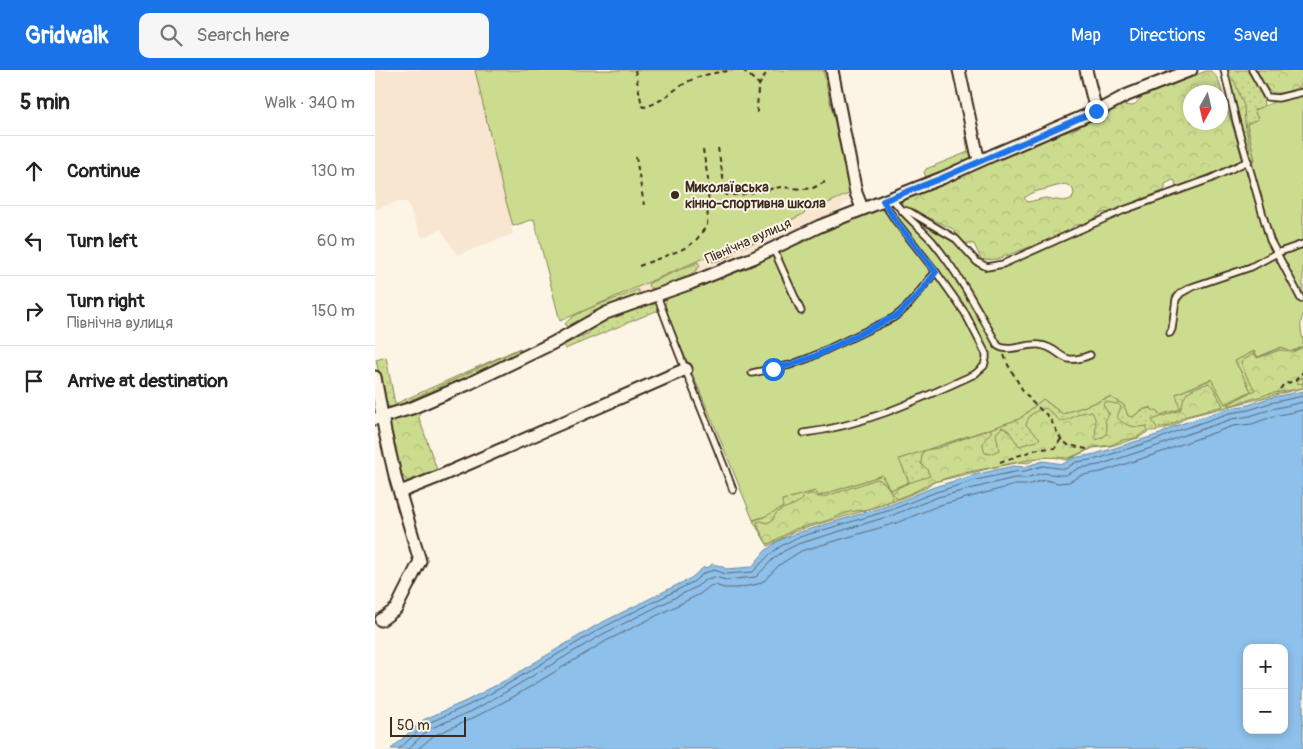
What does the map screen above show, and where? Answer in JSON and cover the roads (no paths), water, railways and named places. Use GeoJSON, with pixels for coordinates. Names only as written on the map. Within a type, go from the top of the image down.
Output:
{"type":"FeatureCollection","features":[{"type":"Feature","properties":{"kind":"street"},"geometry":{"type":"LineString","coordinates":[[832,70],[856,193],[862,208]]}},
{"type":"Feature","properties":{"kind":"street"},"geometry":{"type":"LineString","coordinates":[[959,70],[980,160]]}},
{"type":"Feature","properties":{"kind":"street"},"geometry":{"type":"LineString","coordinates":[[1086,70],[1096,111]]}},
{"type":"Feature","properties":{"kind":"street","name":"Північна вулиця"},"geometry":{"type":"LineString","coordinates":[[379,418],[412,408],[468,384],[553,343],[606,313],[753,258],[862,208],[942,178],[1096,111],[1125,96],[1191,70]]}},
{"type":"Feature","properties":{"kind":"street"},"geometry":{"type":"LineString","coordinates":[[400,492],[686,369]]}},
{"type":"Feature","properties":{"kind":"street"},"geometry":{"type":"LineString","coordinates":[[375,377],[379,418],[420,562],[396,609],[381,620]]}},
{"type":"Feature","properties":{"kind":"lane"},"geometry":{"type":"LineString","coordinates":[[1224,70],[1269,240],[1301,299]]}},
{"type":"Feature","properties":{"kind":"lane"},"geometry":{"type":"LineString","coordinates":[[1252,70],[1267,97],[1278,98],[1303,92]]}},
{"type":"Feature","properties":{"kind":"lane"},"geometry":{"type":"LineString","coordinates":[[888,199],[896,206],[956,239],[977,262],[987,267],[1003,264],[1123,210],[1210,179],[1248,161]]}},
{"type":"Feature","properties":{"kind":"lane"},"geometry":{"type":"LineString","coordinates":[[804,433],[837,428],[896,408],[975,374],[984,366],[986,354],[965,313],[895,220],[888,199]]}},
{"type":"Feature","properties":{"kind":"lane"},"geometry":{"type":"LineString","coordinates":[[903,210],[932,240],[952,267],[998,346],[1001,348],[1039,344],[1048,347],[1066,359],[1073,360],[1090,355]]}},
{"type":"Feature","properties":{"kind":"lane"},"geometry":{"type":"LineString","coordinates":[[1170,333],[1175,299],[1181,293],[1251,267],[1303,244]]}},
{"type":"Feature","properties":{"kind":"lane"},"geometry":{"type":"LineString","coordinates":[[773,248],[801,312]]}},
{"type":"Feature","properties":{"kind":"lane"},"geometry":{"type":"LineString","coordinates":[[752,373],[790,365],[809,358],[893,318],[917,296],[936,272]]}},
{"type":"Feature","properties":{"kind":"lane"},"geometry":{"type":"LineString","coordinates":[[657,295],[733,490]]}},
{"type":"Feature","properties":{"kind":"water"},"geometry":{"type":"Polygon","coordinates":[[[1303,391],[1303,749],[391,749],[423,720],[466,701],[504,681],[597,625],[691,578],[703,568],[709,567],[712,564],[726,569],[752,567],[765,551],[778,541],[794,534],[890,505],[934,487],[1013,466],[1024,467],[1043,461],[1063,464],[1073,458],[1095,454],[1160,434],[1175,426],[1229,408],[1248,405],[1269,398],[1303,391]]]}},
{"type":"Feature","properties":{"kind":"place","name":"Миколаївська кінно-спортивна школа"},"geometry":{"type":"Point","coordinates":[675,195]}}]}
